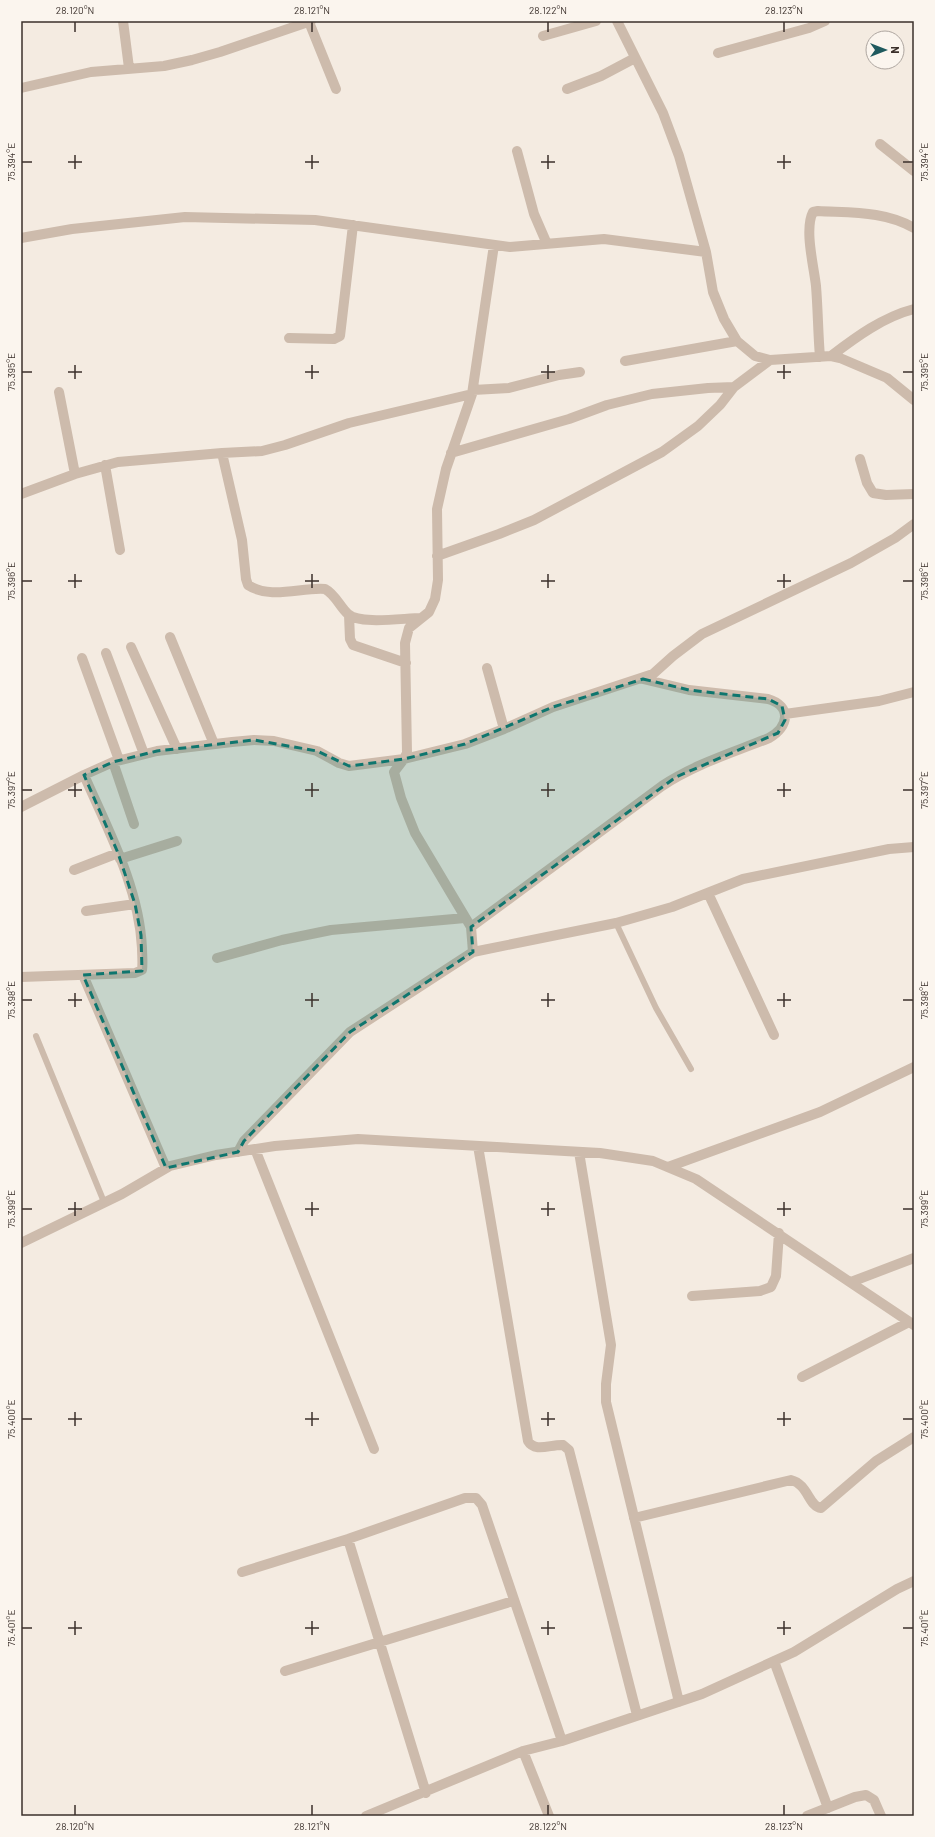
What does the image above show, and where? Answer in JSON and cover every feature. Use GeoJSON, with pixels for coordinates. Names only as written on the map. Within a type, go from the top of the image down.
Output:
{"type":"FeatureCollection","features":[{"type":"Feature","properties":{"kind":"street"},"geometry":{"type":"LineString","coordinates":[[123,21],[129,68]]}},
{"type":"Feature","properties":{"kind":"street"},"geometry":{"type":"LineString","coordinates":[[21,88],[91,72],[164,66],[192,60],[310,21],[336,89]]}},
{"type":"Feature","properties":{"kind":"street"},"geometry":{"type":"LineString","coordinates":[[543,36],[596,21]]}},
{"type":"Feature","properties":{"kind":"street"},"geometry":{"type":"LineString","coordinates":[[617,21],[663,113],[679,156],[706,252],[713,292],[724,319],[737,341],[755,356],[770,360],[831,356],[840,358],[887,378],[914,400]]}},
{"type":"Feature","properties":{"kind":"street"},"geometry":{"type":"LineString","coordinates":[[718,53],[809,28],[825,21]]}},
{"type":"Feature","properties":{"kind":"street"},"geometry":{"type":"LineString","coordinates":[[568,89],[601,76],[635,58]]}},
{"type":"Feature","properties":{"kind":"street"},"geometry":{"type":"LineString","coordinates":[[880,144],[914,171]]}},
{"type":"Feature","properties":{"kind":"street"},"geometry":{"type":"LineString","coordinates":[[517,151],[534,214],[547,244]]}},
{"type":"Feature","properties":{"kind":"street"},"geometry":{"type":"LineString","coordinates":[[820,357],[816,286],[810,235],[810,218],[813,212],[818,211],[881,215],[896,219],[914,228]]}},
{"type":"Feature","properties":{"kind":"street"},"geometry":{"type":"LineString","coordinates":[[21,238],[72,229],[185,217],[316,220],[510,247],[604,239],[706,252]]}},
{"type":"Feature","properties":{"kind":"street"},"geometry":{"type":"LineString","coordinates":[[290,338],[334,339],[340,336],[353,226]]}},
{"type":"Feature","properties":{"kind":"street"},"geometry":{"type":"LineString","coordinates":[[472,952],[468,923],[415,833],[394,774],[397,766],[404,760],[407,753],[407,633],[409,628],[429,612],[434,606],[437,592],[437,509],[444,475],[472,392],[494,245]]}},
{"type":"Feature","properties":{"kind":"street"},"geometry":{"type":"LineString","coordinates":[[831,356],[855,337],[889,318],[914,309]]}},
{"type":"Feature","properties":{"kind":"street"},"geometry":{"type":"LineString","coordinates":[[625,360],[737,341]]}},
{"type":"Feature","properties":{"kind":"street"},"geometry":{"type":"LineString","coordinates":[[437,556],[500,534],[534,520],[644,463],[698,426],[720,405],[734,387],[770,360]]}},
{"type":"Feature","properties":{"kind":"street"},"geometry":{"type":"LineString","coordinates":[[21,494],[75,474],[105,465],[136,459],[274,449],[349,423],[472,392],[509,388],[554,376],[580,372]]}},
{"type":"Feature","properties":{"kind":"street"},"geometry":{"type":"LineString","coordinates":[[451,453],[569,419],[607,405],[644,396],[686,390],[734,387]]}},
{"type":"Feature","properties":{"kind":"street"},"geometry":{"type":"LineString","coordinates":[[59,392],[75,474]]}},
{"type":"Feature","properties":{"kind":"street"},"geometry":{"type":"LineString","coordinates":[[222,453],[242,540],[248,585],[261,590],[282,592],[325,589],[330,592],[349,615],[360,619],[422,618]]}},
{"type":"Feature","properties":{"kind":"street"},"geometry":{"type":"LineString","coordinates":[[860,459],[867,483],[873,493],[886,495],[914,494]]}},
{"type":"Feature","properties":{"kind":"street"},"geometry":{"type":"LineString","coordinates":[[105,465],[120,550]]}},
{"type":"Feature","properties":{"kind":"street"},"geometry":{"type":"LineString","coordinates":[[21,807],[84,775],[116,761],[144,754],[177,749],[254,740],[274,741],[317,751],[339,763],[350,766],[404,760],[465,744],[504,729],[553,707],[643,679],[652,674],[702,634],[851,563],[895,538],[914,524]]}},
{"type":"Feature","properties":{"kind":"street"},"geometry":{"type":"LineString","coordinates":[[349,615],[350,639],[353,645],[406,663]]}},
{"type":"Feature","properties":{"kind":"street"},"geometry":{"type":"LineString","coordinates":[[170,637],[214,744]]}},
{"type":"Feature","properties":{"kind":"street"},"geometry":{"type":"LineString","coordinates":[[131,647],[177,749]]}},
{"type":"Feature","properties":{"kind":"street"},"geometry":{"type":"LineString","coordinates":[[106,653],[144,754]]}},
{"type":"Feature","properties":{"kind":"street"},"geometry":{"type":"LineString","coordinates":[[82,658],[116,761],[134,824]]}},
{"type":"Feature","properties":{"kind":"street"},"geometry":{"type":"LineString","coordinates":[[487,668],[504,729]]}},
{"type":"Feature","properties":{"kind":"street"},"geometry":{"type":"LineString","coordinates":[[217,958],[282,940],[331,930],[468,923],[676,777],[706,762],[770,738],[778,733],[782,728],[785,714],[782,706],[778,702],[768,699],[689,690],[643,679]]}},
{"type":"Feature","properties":{"kind":"street"},"geometry":{"type":"LineString","coordinates":[[785,714],[879,701],[914,692]]}},
{"type":"Feature","properties":{"kind":"street"},"geometry":{"type":"LineString","coordinates":[[21,977],[135,973],[142,970],[141,935],[135,904],[119,856],[84,775]]}},
{"type":"Feature","properties":{"kind":"street"},"geometry":{"type":"LineString","coordinates":[[74,870],[177,840]]}},
{"type":"Feature","properties":{"kind":"street"},"geometry":{"type":"LineString","coordinates":[[238,1152],[244,1141],[350,1032],[472,952],[616,923],[672,907],[744,880],[889,849],[914,847]]}},
{"type":"Feature","properties":{"kind":"street"},"geometry":{"type":"LineString","coordinates":[[708,893],[774,1035]]}},
{"type":"Feature","properties":{"kind":"street"},"geometry":{"type":"LineString","coordinates":[[86,911],[135,904]]}},
{"type":"Feature","properties":{"kind":"street"},"geometry":{"type":"LineString","coordinates":[[83,975],[166,1168]]}},
{"type":"Feature","properties":{"kind":"street"},"geometry":{"type":"LineString","coordinates":[[668,1167],[820,1112],[914,1067]]}},
{"type":"Feature","properties":{"kind":"street"},"geometry":{"type":"LineString","coordinates":[[21,1243],[104,1202],[166,1168],[216,1155],[254,1149],[358,1139],[600,1153],[653,1161],[696,1179],[912,1323],[802,1377]]}},
{"type":"Feature","properties":{"kind":"street"},"geometry":{"type":"LineString","coordinates":[[478,1146],[528,1441],[533,1447],[562,1445],[569,1450],[637,1716]]}},
{"type":"Feature","properties":{"kind":"street"},"geometry":{"type":"LineString","coordinates":[[254,1149],[374,1449]]}},
{"type":"Feature","properties":{"kind":"street"},"geometry":{"type":"LineString","coordinates":[[579,1152],[611,1345],[606,1384],[606,1402],[678,1702]]}},
{"type":"Feature","properties":{"kind":"street"},"geometry":{"type":"LineString","coordinates":[[692,1296],[760,1291],[771,1287],[776,1276],[779,1233]]}},
{"type":"Feature","properties":{"kind":"street"},"geometry":{"type":"LineString","coordinates":[[851,1282],[914,1258]]}},
{"type":"Feature","properties":{"kind":"street"},"geometry":{"type":"LineString","coordinates":[[634,1518],[791,1480],[801,1484],[814,1506],[821,1508],[876,1461],[914,1437]]}},
{"type":"Feature","properties":{"kind":"street"},"geometry":{"type":"LineString","coordinates":[[242,1572],[465,1498],[476,1498],[482,1505],[513,1601],[562,1741]]}},
{"type":"Feature","properties":{"kind":"street"},"geometry":{"type":"LineString","coordinates":[[348,1538],[426,1793]]}},
{"type":"Feature","properties":{"kind":"street"},"geometry":{"type":"LineString","coordinates":[[366,1816],[426,1793],[523,1751],[562,1741],[702,1694],[794,1652],[896,1589],[914,1581]]}},
{"type":"Feature","properties":{"kind":"street"},"geometry":{"type":"LineString","coordinates":[[285,1671],[513,1601]]}},
{"type":"Feature","properties":{"kind":"street"},"geometry":{"type":"LineString","coordinates":[[774,1661],[828,1808]]}},
{"type":"Feature","properties":{"kind":"street"},"geometry":{"type":"LineString","coordinates":[[523,1751],[549,1816]]}},
{"type":"Feature","properties":{"kind":"street"},"geometry":{"type":"LineString","coordinates":[[807,1816],[866,1795],[874,1800],[880,1816]]}},
{"type":"Feature","properties":{"kind":"lane"},"geometry":{"type":"LineString","coordinates":[[616,923],[656,1008],[691,1069]]}},
{"type":"Feature","properties":{"kind":"lane"},"geometry":{"type":"LineString","coordinates":[[36,1036],[104,1202]]}},
{"type":"Feature","properties":{"kind":"highlighted area"},"geometry":{"type":"Polygon","coordinates":[[[643,679],[689,690],[768,699],[782,706],[785,720],[778,733],[676,777],[471,927],[473,952],[350,1032],[244,1141],[238,1152],[166,1168],[83,975],[142,971],[141,935],[135,904],[118,853],[84,775],[113,762],[157,751],[254,740],[317,751],[349,766],[404,759],[465,744],[553,707],[643,679]]]}}]}
